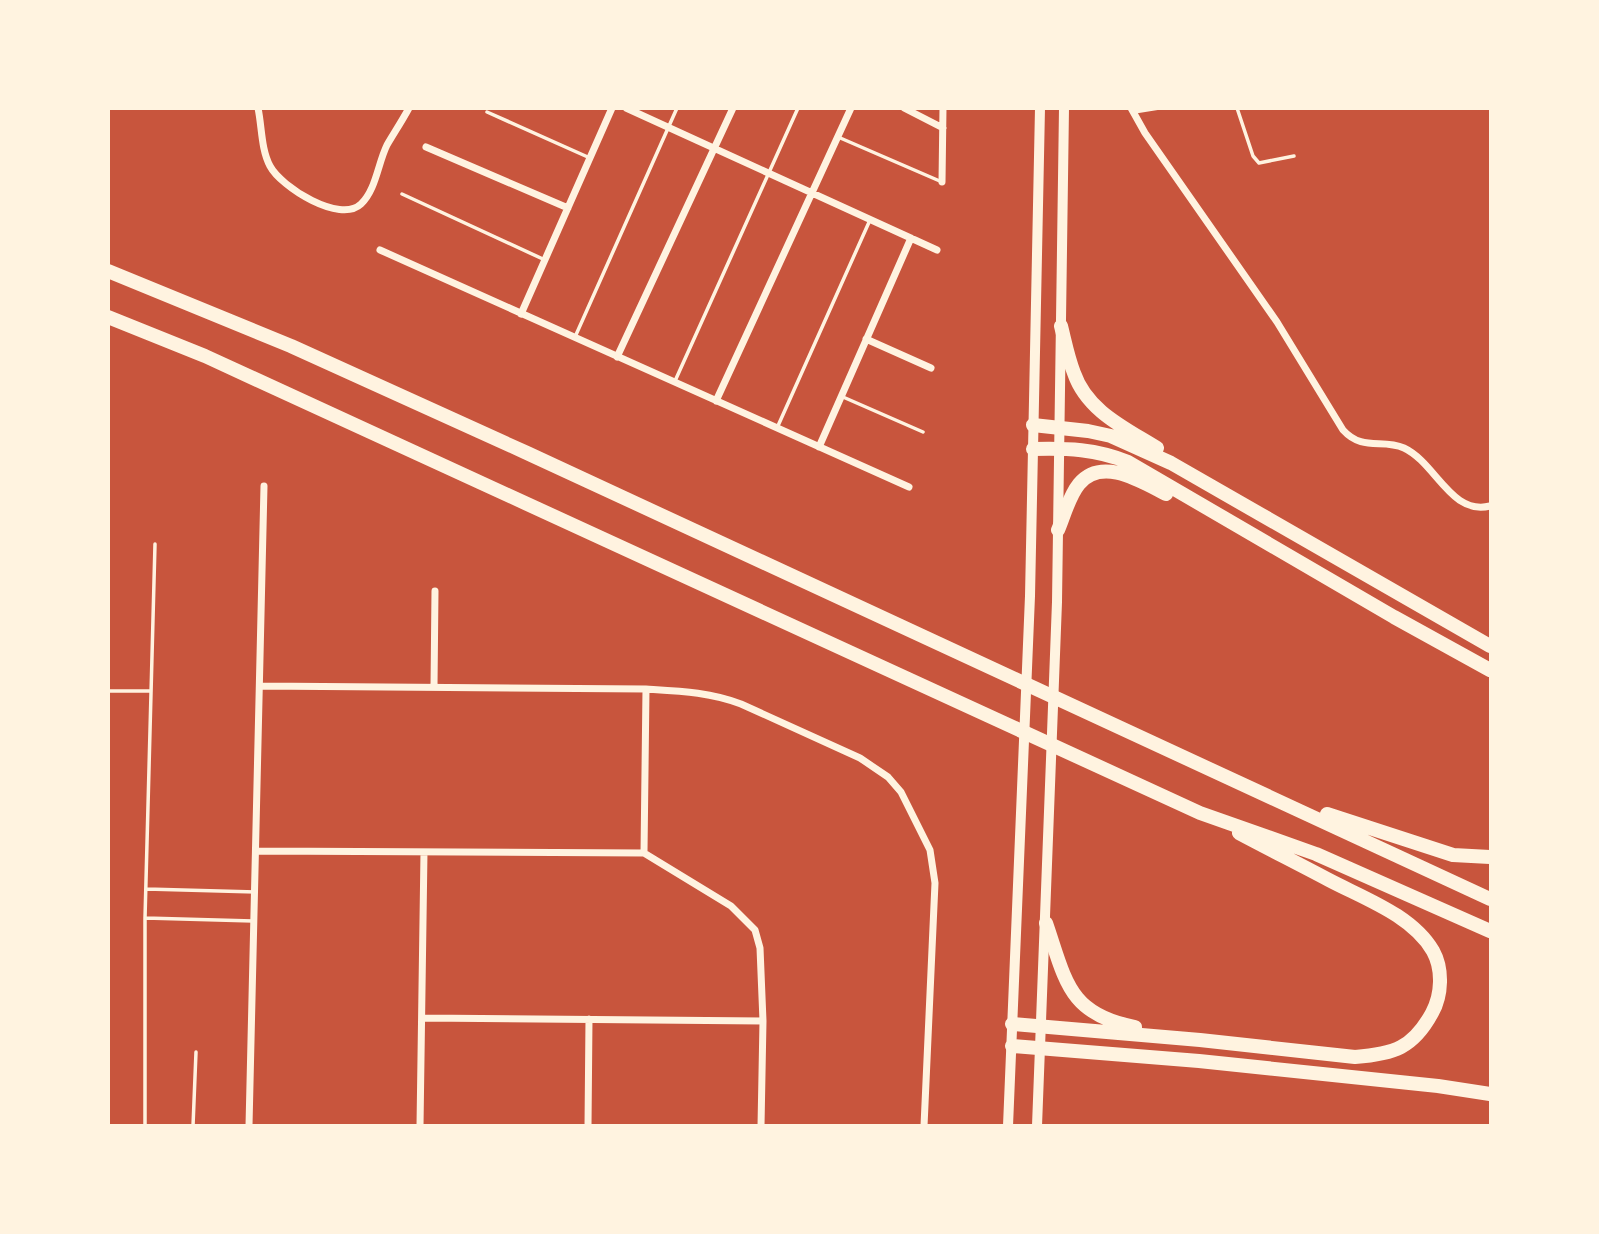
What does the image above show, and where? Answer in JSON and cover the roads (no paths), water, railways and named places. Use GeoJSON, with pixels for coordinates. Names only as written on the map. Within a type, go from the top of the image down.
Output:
{"type":"FeatureCollection","features":[{"type":"Feature","properties":{"kind":"highway"},"geometry":{"type":"LineString","coordinates":[[108,271],[291,345],[768,562],[1490,899]]}},
{"type":"Feature","properties":{"kind":"highway"},"geometry":{"type":"LineString","coordinates":[[108,317],[205,356],[1200,813],[1389,911],[1414,929],[1432,951],[1440,972],[1435,1007],[1423,1030],[1410,1044],[1376,1056],[1355,1057],[1012,1024]]}},
{"type":"Feature","properties":{"kind":"highway"},"geometry":{"type":"LineString","coordinates":[[1061,326],[1074,374],[1085,396],[1101,412],[1281,526]]}},
{"type":"Feature","properties":{"kind":"highway"},"geometry":{"type":"LineString","coordinates":[[1033,425],[1111,436],[1138,447],[1171,463],[1490,646]]}},
{"type":"Feature","properties":{"kind":"highway"},"geometry":{"type":"LineString","coordinates":[[1033,449],[1087,449],[1128,462],[1490,670]]}},
{"type":"Feature","properties":{"kind":"highway"},"geometry":{"type":"LineString","coordinates":[[1058,530],[1080,482],[1093,474],[1115,472],[1131,477],[1268,544]]}},
{"type":"Feature","properties":{"kind":"highway"},"geometry":{"type":"LineString","coordinates":[[1273,796],[1453,855],[1490,857]]}},
{"type":"Feature","properties":{"kind":"highway"},"geometry":{"type":"LineString","coordinates":[[1200,813],[1316,854],[1490,931]]}},
{"type":"Feature","properties":{"kind":"highway"},"geometry":{"type":"LineString","coordinates":[[1046,923],[1065,979],[1079,1000],[1095,1016],[1200,1040]]}},
{"type":"Feature","properties":{"kind":"highway"},"geometry":{"type":"LineString","coordinates":[[1012,1046],[1385,1080],[1490,1094]]}},
{"type":"Feature","properties":{"kind":"main road"},"geometry":{"type":"LineString","coordinates":[[1008,1125],[1030,596],[1040,108]]}},
{"type":"Feature","properties":{"kind":"main road"},"geometry":{"type":"LineString","coordinates":[[1037,1125],[1057,602],[1064,108]]}},
{"type":"Feature","properties":{"kind":"street"},"geometry":{"type":"LineString","coordinates":[[258,108],[266,156],[273,171],[295,189],[322,205],[340,211],[360,204],[369,192],[387,147],[409,108]]}},
{"type":"Feature","properties":{"kind":"street"},"geometry":{"type":"LineString","coordinates":[[521,314],[612,108]]}},
{"type":"Feature","properties":{"kind":"street"},"geometry":{"type":"LineString","coordinates":[[626,108],[937,250]]}},
{"type":"Feature","properties":{"kind":"street"},"geometry":{"type":"LineString","coordinates":[[617,356],[733,108]]}},
{"type":"Feature","properties":{"kind":"street"},"geometry":{"type":"LineString","coordinates":[[716,401],[851,108]]}},
{"type":"Feature","properties":{"kind":"street"},"geometry":{"type":"LineString","coordinates":[[904,108],[943,128]]}},
{"type":"Feature","properties":{"kind":"street"},"geometry":{"type":"LineString","coordinates":[[942,182],[943,108]]}},
{"type":"Feature","properties":{"kind":"street"},"geometry":{"type":"LineString","coordinates":[[1132,110],[1278,322],[1350,438],[1360,442],[1400,446],[1421,460],[1461,502],[1472,508],[1490,506]]}},
{"type":"Feature","properties":{"kind":"street"},"geometry":{"type":"LineString","coordinates":[[426,147],[568,208]]}},
{"type":"Feature","properties":{"kind":"street"},"geometry":{"type":"LineString","coordinates":[[819,447],[911,238]]}},
{"type":"Feature","properties":{"kind":"street"},"geometry":{"type":"LineString","coordinates":[[380,250],[909,487]]}},
{"type":"Feature","properties":{"kind":"street"},"geometry":{"type":"LineString","coordinates":[[866,339],[931,368]]}},
{"type":"Feature","properties":{"kind":"street"},"geometry":{"type":"LineString","coordinates":[[249,1125],[264,486]]}},
{"type":"Feature","properties":{"kind":"street"},"geometry":{"type":"LineString","coordinates":[[434,686],[435,591]]}},
{"type":"Feature","properties":{"kind":"street"},"geometry":{"type":"LineString","coordinates":[[260,686],[646,688],[703,693],[721,696],[741,704],[860,758],[888,777],[901,792],[930,850],[935,883],[924,1125]]}},
{"type":"Feature","properties":{"kind":"street"},"geometry":{"type":"LineString","coordinates":[[644,853],[646,688]]}},
{"type":"Feature","properties":{"kind":"street"},"geometry":{"type":"LineString","coordinates":[[257,851],[644,853],[731,906],[755,930],[760,948],[763,1021],[761,1125]]}},
{"type":"Feature","properties":{"kind":"street"},"geometry":{"type":"LineString","coordinates":[[420,1125],[424,852]]}},
{"type":"Feature","properties":{"kind":"street"},"geometry":{"type":"LineString","coordinates":[[422,1017],[763,1021]]}},
{"type":"Feature","properties":{"kind":"street"},"geometry":{"type":"LineString","coordinates":[[588,1125],[589,1020]]}},
{"type":"Feature","properties":{"kind":"lane"},"geometry":{"type":"LineString","coordinates":[[575,338],[677,108]]}},
{"type":"Feature","properties":{"kind":"lane"},"geometry":{"type":"LineString","coordinates":[[675,383],[798,108]]}},
{"type":"Feature","properties":{"kind":"lane"},"geometry":{"type":"LineString","coordinates":[[1132,110],[1160,108]]}},
{"type":"Feature","properties":{"kind":"lane"},"geometry":{"type":"LineString","coordinates":[[1237,108],[1252,156],[1259,163],[1294,156]]}},
{"type":"Feature","properties":{"kind":"lane"},"geometry":{"type":"LineString","coordinates":[[487,112],[590,158]]}},
{"type":"Feature","properties":{"kind":"lane"},"geometry":{"type":"LineString","coordinates":[[838,137],[942,182]]}},
{"type":"Feature","properties":{"kind":"lane"},"geometry":{"type":"LineString","coordinates":[[402,194],[545,260]]}},
{"type":"Feature","properties":{"kind":"lane"},"geometry":{"type":"LineString","coordinates":[[777,428],[870,220]]}},
{"type":"Feature","properties":{"kind":"lane"},"geometry":{"type":"LineString","coordinates":[[841,396],[923,432]]}},
{"type":"Feature","properties":{"kind":"lane"},"geometry":{"type":"LineString","coordinates":[[145,1125],[145,918],[155,544]]}},
{"type":"Feature","properties":{"kind":"lane"},"geometry":{"type":"LineString","coordinates":[[108,691],[149,691]]}},
{"type":"Feature","properties":{"kind":"lane"},"geometry":{"type":"LineString","coordinates":[[146,889],[256,892]]}},
{"type":"Feature","properties":{"kind":"lane"},"geometry":{"type":"LineString","coordinates":[[145,918],[255,921]]}},
{"type":"Feature","properties":{"kind":"lane"},"geometry":{"type":"LineString","coordinates":[[193,1125],[196,1052]]}}]}
